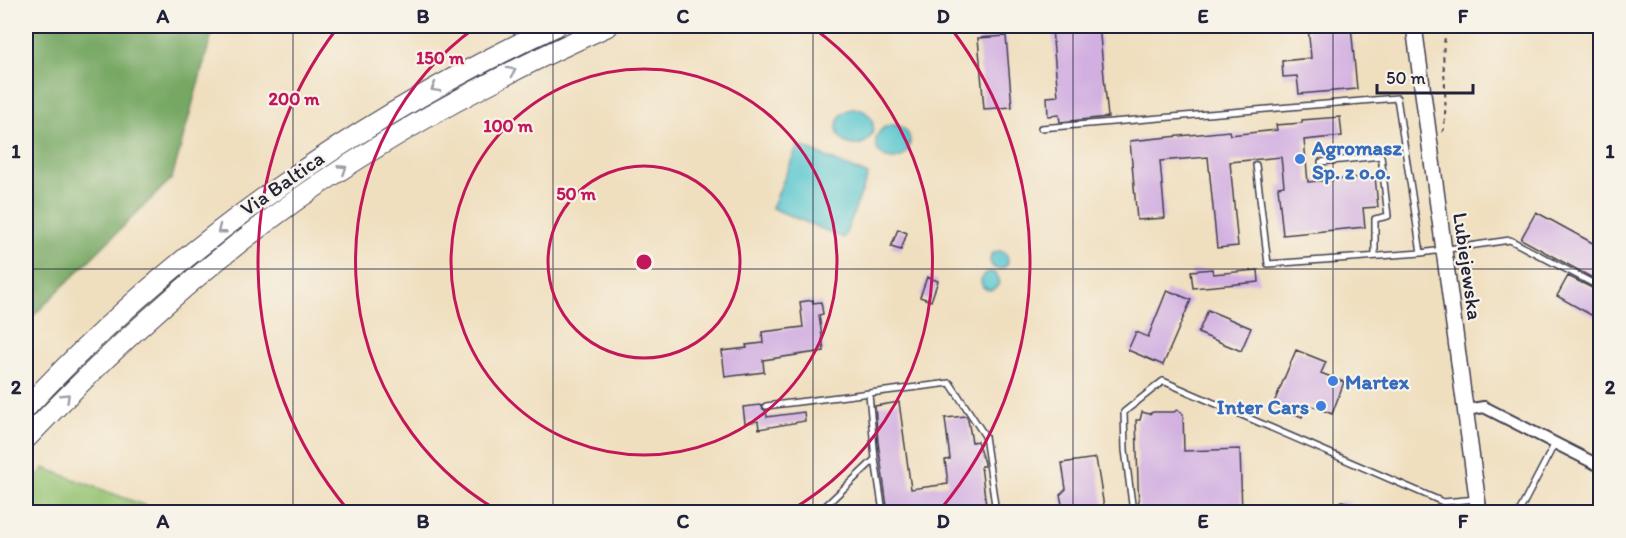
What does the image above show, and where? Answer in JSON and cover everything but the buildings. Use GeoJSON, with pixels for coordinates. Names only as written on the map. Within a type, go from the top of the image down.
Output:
{"type":"FeatureCollection","features":[{"type":"Feature","properties":{"kind":"highway","name":"Via Baltica"},"geometry":{"type":"LineString","coordinates":[[26,408],[130,305],[259,202],[378,121],[464,72],[556,26]]}},
{"type":"Feature","properties":{"kind":"highway","name":"Via Baltica"},"geometry":{"type":"LineString","coordinates":[[26,439],[99,364],[182,289],[295,201],[376,148],[448,105],[525,64],[608,26]]}},
{"type":"Feature","properties":{"kind":"main road","name":"Lubiejewska"},"geometry":{"type":"LineString","coordinates":[[1414,26],[1478,506]]}},
{"type":"Feature","properties":{"kind":"street"},"geometry":{"type":"LineString","coordinates":[[1466,410],[1484,407],[1600,466]]}},
{"type":"Feature","properties":{"kind":"lane"},"geometry":{"type":"LineString","coordinates":[[1041,128],[1397,98],[1421,253]]}},
{"type":"Feature","properties":{"kind":"lane"},"geometry":{"type":"LineString","coordinates":[[1321,162],[1381,156],[1388,216],[1375,219],[1375,256]]}},
{"type":"Feature","properties":{"kind":"lane"},"geometry":{"type":"LineString","coordinates":[[1256,165],[1268,264],[1421,253],[1510,240],[1600,287]]}},
{"type":"Feature","properties":{"kind":"lane"},"geometry":{"type":"LineString","coordinates":[[1133,513],[1125,450],[1124,412],[1163,381],[1443,502],[1478,506]]}},
{"type":"Feature","properties":{"kind":"lane"},"geometry":{"type":"LineString","coordinates":[[766,406],[950,383],[985,436],[996,513]]}},
{"type":"Feature","properties":{"kind":"lane"},"geometry":{"type":"LineString","coordinates":[[869,394],[883,513]]}},
{"type":"Feature","properties":{"kind":"lane"},"geometry":{"type":"LineString","coordinates":[[1519,513],[1555,444]]}},
{"type":"Feature","properties":{"kind":"lane"},"geometry":{"type":"LineString","coordinates":[[819,513],[875,459]]}},
{"type":"Feature","properties":{"kind":"path"},"geometry":{"type":"LineString","coordinates":[[1431,143],[1440,137],[1444,129],[1446,92],[1444,57],[1446,31],[1450,26]]}},
{"type":"Feature","properties":{"kind":"green space"},"geometry":{"type":"Polygon","coordinates":[[[26,26],[214,26],[172,178],[26,323],[26,26]]]}},
{"type":"Feature","properties":{"kind":"green space"},"geometry":{"type":"Polygon","coordinates":[[[44,468],[162,512],[26,512],[26,492],[44,468]]]}},
{"type":"Feature","properties":{"kind":"water"},"geometry":{"type":"Polygon","coordinates":[[[855,109],[867,115],[873,127],[867,139],[855,145],[843,139],[837,127],[843,115],[855,109]]]}},
{"type":"Feature","properties":{"kind":"water"},"geometry":{"type":"Polygon","coordinates":[[[893,125],[905,130],[910,142],[905,154],[893,159],[881,154],[876,142],[881,130],[893,125]]]}},
{"type":"Feature","properties":{"kind":"water"},"geometry":{"type":"Polygon","coordinates":[[[798,145],[868,175],[844,238],[772,208],[798,145]]]}},
{"type":"Feature","properties":{"kind":"water"},"geometry":{"type":"Polygon","coordinates":[[[999,251],[1005,254],[1008,260],[1005,266],[999,269],[993,266],[990,260],[993,254],[999,251]]]}},
{"type":"Feature","properties":{"kind":"water"},"geometry":{"type":"Polygon","coordinates":[[[990,272],[998,277],[999,281],[994,289],[990,290],[982,285],[981,281],[986,273],[990,272]]]}},
{"type":"Feature","properties":{"kind":"place","name":"Agromasz Sp. z o.o."},"geometry":{"type":"Point","coordinates":[1300,159]}},
{"type":"Feature","properties":{"kind":"place","name":"Martex"},"geometry":{"type":"Point","coordinates":[1333,381]}},
{"type":"Feature","properties":{"kind":"place","name":"Inter Cars"},"geometry":{"type":"Point","coordinates":[1321,406]}}]}
